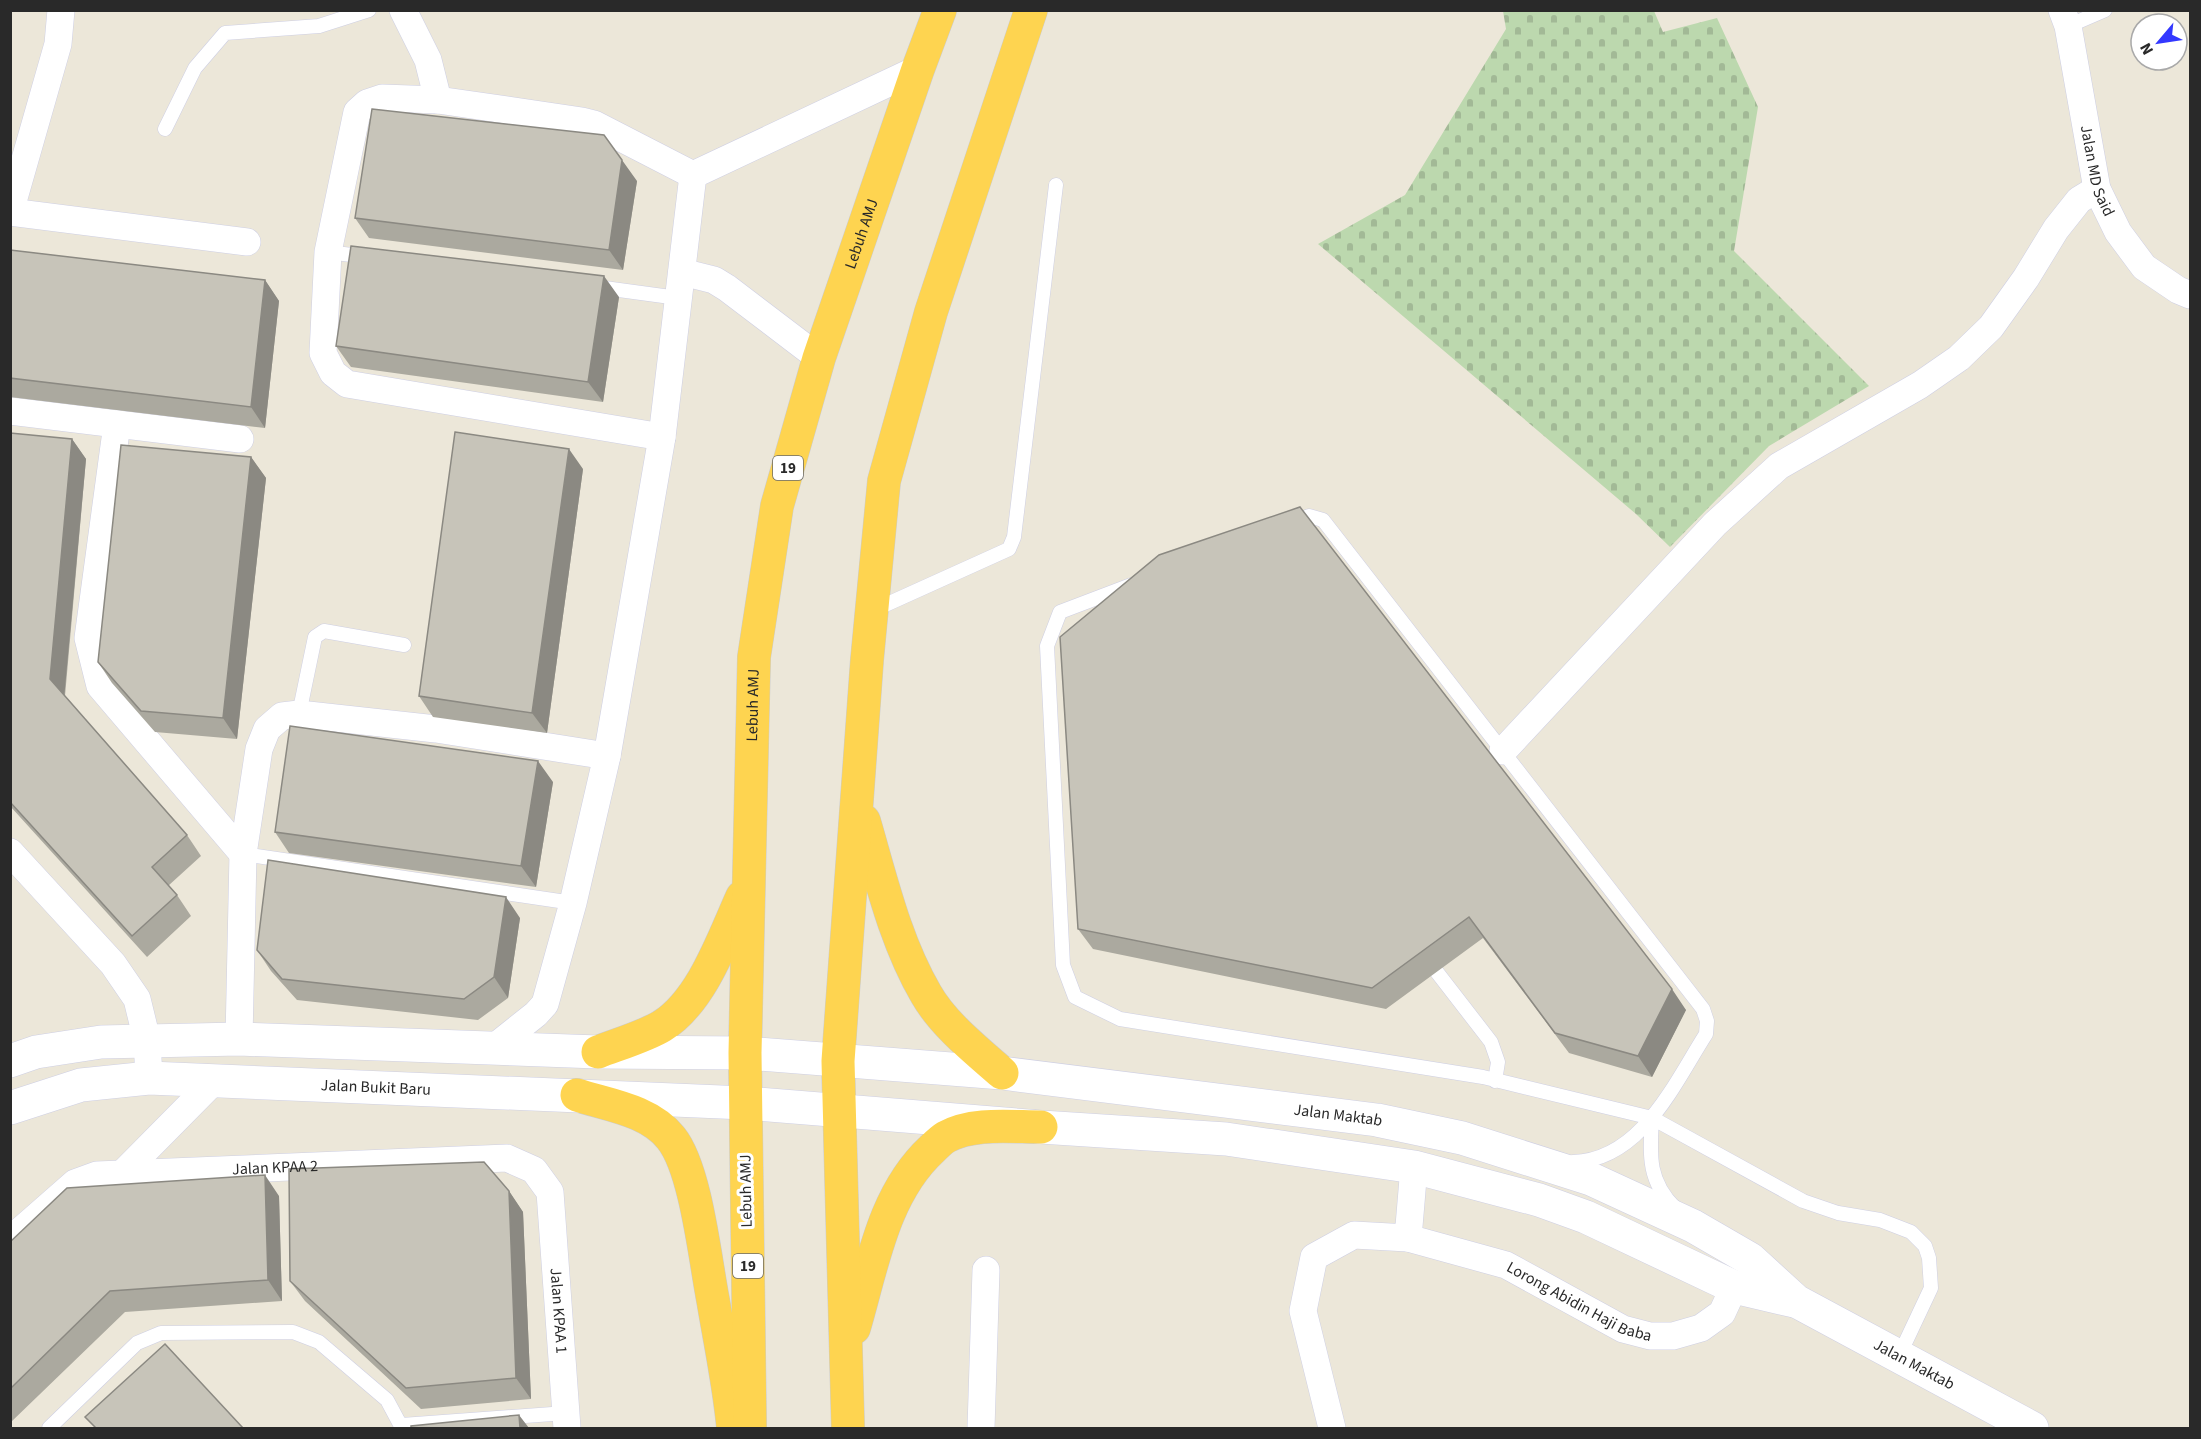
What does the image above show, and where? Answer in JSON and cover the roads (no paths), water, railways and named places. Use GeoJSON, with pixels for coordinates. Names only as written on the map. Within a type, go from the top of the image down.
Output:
{"type":"FeatureCollection","features":[{"type":"Feature","properties":{"kind":"highway","name":"Lebuh AMJ"},"geometry":{"type":"LineString","coordinates":[[750,1428],[745,1053],[754,657],[777,506],[819,358],[940,10]]}},
{"type":"Feature","properties":{"kind":"highway"},"geometry":{"type":"LineString","coordinates":[[848,1428],[838,1061],[884,482],[931,312],[1031,10]]}},
{"type":"Feature","properties":{"kind":"highway"},"geometry":{"type":"LineString","coordinates":[[858,802],[893,918],[908,957],[927,996],[960,1035],[1002,1073]]}},
{"type":"Feature","properties":{"kind":"highway"},"geometry":{"type":"LineString","coordinates":[[598,1052],[662,1026],[688,1002],[707,974],[748,884]]}},
{"type":"Feature","properties":{"kind":"highway"},"geometry":{"type":"LineString","coordinates":[[577,1095],[633,1112],[656,1123],[672,1138],[686,1167],[698,1217],[734,1428]]}},
{"type":"Feature","properties":{"kind":"highway"},"geometry":{"type":"LineString","coordinates":[[845,1358],[883,1229],[898,1191],[919,1161],[945,1137],[975,1128],[1041,1127]]}},
{"type":"Feature","properties":{"kind":"main road"},"geometry":{"type":"LineString","coordinates":[[10,1061],[36,1052],[100,1042],[239,1039],[598,1052],[745,1053]]}},
{"type":"Feature","properties":{"kind":"main road","name":"Jalan Maktab"},"geometry":{"type":"LineString","coordinates":[[745,1053],[1002,1073],[1377,1120],[1462,1138],[1591,1179],[1693,1226],[1750,1259],[1796,1301],[2032,1428]]}},
{"type":"Feature","properties":{"kind":"main road","name":"Jalan Bukit Baru"},"geometry":{"type":"LineString","coordinates":[[10,1108],[81,1084],[149,1078],[745,1103]]}},
{"type":"Feature","properties":{"kind":"main road","name":"Jalan Maktab"},"geometry":{"type":"LineString","coordinates":[[745,1103],[1041,1127],[1226,1139],[1414,1167],[1539,1200],[1586,1217],[1734,1287],[1796,1301]]}},
{"type":"Feature","properties":{"kind":"street"},"geometry":{"type":"LineString","coordinates":[[61,10],[58,44],[10,212],[247,242]]}},
{"type":"Feature","properties":{"kind":"street"},"geometry":{"type":"LineString","coordinates":[[403,10],[428,60],[438,100]]}},
{"type":"Feature","properties":{"kind":"street","name":"Jalan MD Said"},"geometry":{"type":"LineString","coordinates":[[2065,18],[2097,189],[2118,232],[2144,267],[2178,290],[2190,295]]}},
{"type":"Feature","properties":{"kind":"street"},"geometry":{"type":"LineString","coordinates":[[693,175],[918,69]]}},
{"type":"Feature","properties":{"kind":"street"},"geometry":{"type":"LineString","coordinates":[[662,437],[347,384],[333,374],[323,353],[328,252],[357,112],[368,103],[382,98],[438,100],[594,124],[693,175]]}},
{"type":"Feature","properties":{"kind":"street"},"geometry":{"type":"LineString","coordinates":[[492,1049],[545,1004],[573,903],[607,756],[662,437],[693,175]]}},
{"type":"Feature","properties":{"kind":"street"},"geometry":{"type":"LineString","coordinates":[[1503,751],[1715,524],[1779,466],[1920,385],[1967,350],[1990,327],[2026,278],[2056,229],[2079,200],[2097,189]]}},
{"type":"Feature","properties":{"kind":"street"},"geometry":{"type":"LineString","coordinates":[[680,285],[714,280],[819,358]]}},
{"type":"Feature","properties":{"kind":"street"},"geometry":{"type":"LineString","coordinates":[[10,411],[240,440]]}},
{"type":"Feature","properties":{"kind":"street"},"geometry":{"type":"LineString","coordinates":[[117,424],[88,638],[100,686],[243,854]]}},
{"type":"Feature","properties":{"kind":"street"},"geometry":{"type":"LineString","coordinates":[[239,1039],[243,854],[259,748],[267,729],[282,716],[299,714],[436,729],[607,756]]}},
{"type":"Feature","properties":{"kind":"street"},"geometry":{"type":"LineString","coordinates":[[10,852],[113,964],[137,999],[147,1041],[149,1078]]}},
{"type":"Feature","properties":{"kind":"street"},"geometry":{"type":"LineString","coordinates":[[122,1174],[214,1081]]}},
{"type":"Feature","properties":{"kind":"street","name":"Jalan KPAA 2"},"geometry":{"type":"LineString","coordinates":[[10,1240],[75,1183],[97,1175],[507,1158],[534,1170],[549,1192]]}},
{"type":"Feature","properties":{"kind":"street"},"geometry":{"type":"LineString","coordinates":[[1408,1238],[1414,1167]]}},
{"type":"Feature","properties":{"kind":"street","name":"Jalan KPAA 1"},"geometry":{"type":"LineString","coordinates":[[549,1192],[567,1420]]}},
{"type":"Feature","properties":{"kind":"street","name":"Lorong Abidin Haji Baba"},"geometry":{"type":"LineString","coordinates":[[1332,1428],[1303,1311],[1314,1257],[1354,1235],[1408,1238],[1506,1264],[1623,1329],[1650,1336],[1673,1336],[1701,1328],[1722,1312],[1734,1287]]}},
{"type":"Feature","properties":{"kind":"street"},"geometry":{"type":"LineString","coordinates":[[981,1428],[986,1270]]}},
{"type":"Feature","properties":{"kind":"lane"},"geometry":{"type":"LineString","coordinates":[[165,129],[195,68],[225,33],[319,26],[369,10]]}},
{"type":"Feature","properties":{"kind":"lane"},"geometry":{"type":"LineString","coordinates":[[2065,18],[2105,10]]}},
{"type":"Feature","properties":{"kind":"lane"},"geometry":{"type":"LineString","coordinates":[[872,611],[1009,549],[1014,537],[1056,185]]}},
{"type":"Feature","properties":{"kind":"lane"},"geometry":{"type":"LineString","coordinates":[[328,252],[386,259]]}},
{"type":"Feature","properties":{"kind":"lane"},"geometry":{"type":"LineString","coordinates":[[585,285],[680,285]]}},
{"type":"Feature","properties":{"kind":"lane"},"geometry":{"type":"LineString","coordinates":[[1276,528],[1309,516],[1323,520],[1703,1009],[1707,1021],[1706,1034],[1652,1118],[1615,1151],[1587,1162],[1544,1163]]}},
{"type":"Feature","properties":{"kind":"lane"},"geometry":{"type":"LineString","coordinates":[[1147,579],[1060,612],[1053,645],[1063,965],[1075,997],[1120,1019],[1496,1081],[1652,1118],[1803,1201],[1838,1213],[1880,1220],[1911,1232],[1925,1246],[1929,1258],[1931,1288],[1899,1356]]}},
{"type":"Feature","properties":{"kind":"lane"},"geometry":{"type":"LineString","coordinates":[[299,714],[315,637],[324,631],[404,645]]}},
{"type":"Feature","properties":{"kind":"lane"},"geometry":{"type":"LineString","coordinates":[[243,854],[573,903]]}},
{"type":"Feature","properties":{"kind":"lane"},"geometry":{"type":"LineString","coordinates":[[1419,949],[1491,1042],[1498,1062],[1496,1081]]}},
{"type":"Feature","properties":{"kind":"lane"},"geometry":{"type":"LineString","coordinates":[[1652,1118],[1650,1152],[1653,1177],[1665,1198],[1693,1226]]}},
{"type":"Feature","properties":{"kind":"lane"},"geometry":{"type":"LineString","coordinates":[[49,1428],[137,1343],[161,1333],[293,1332],[319,1342],[387,1400],[402,1427],[567,1420]]}}]}
